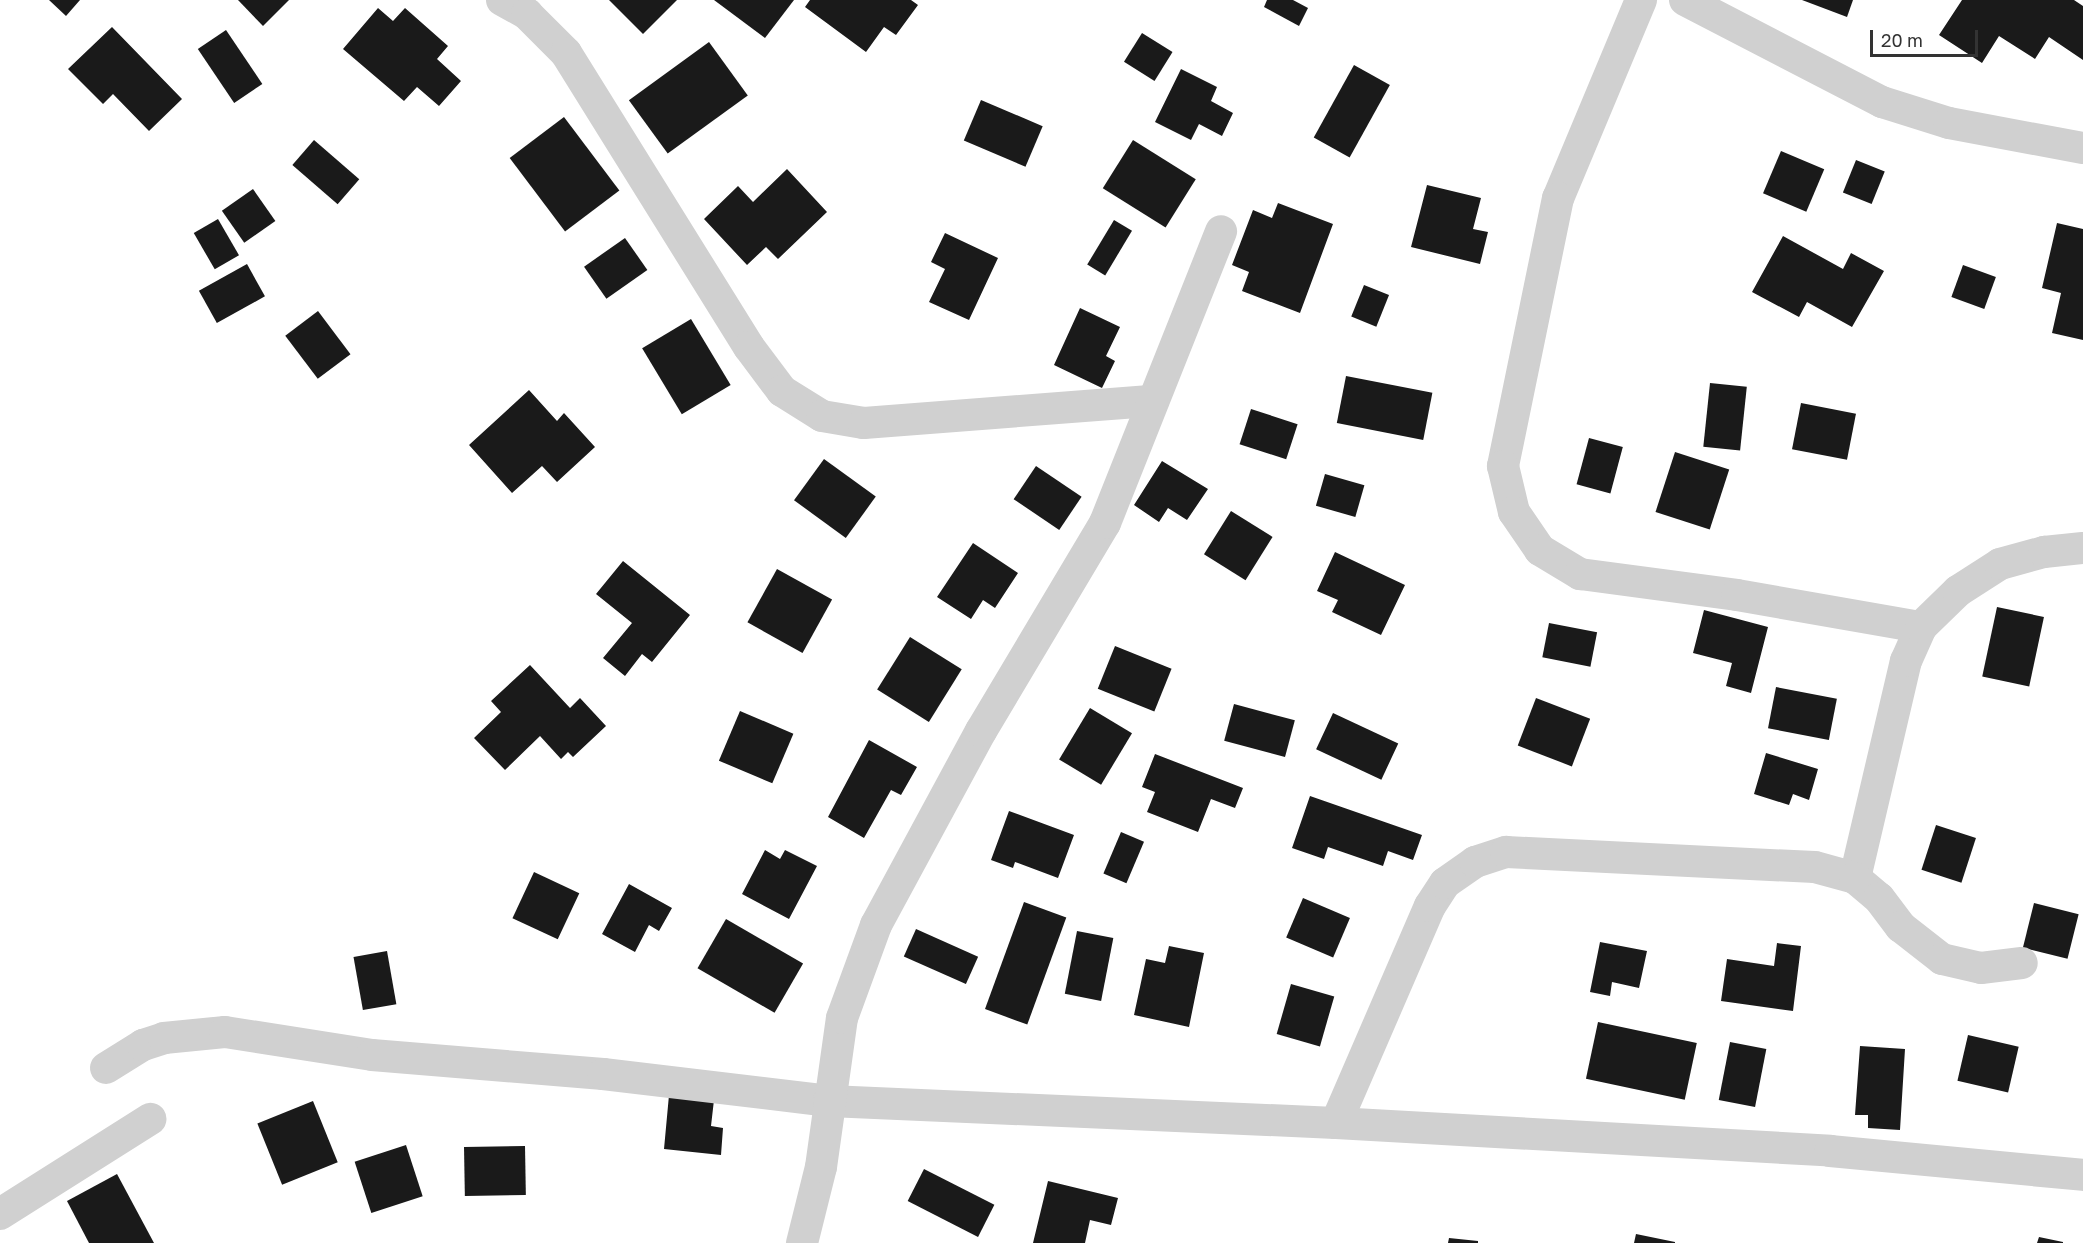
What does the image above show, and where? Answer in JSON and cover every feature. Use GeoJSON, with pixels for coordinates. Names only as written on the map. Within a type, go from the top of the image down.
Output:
{"type":"FeatureCollection","features":[{"type":"Feature","properties":{"kind":"street"},"geometry":{"type":"LineString","coordinates":[[502,0],[527,14],[566,53],[748,347],[782,391],[802,404],[822,416],[864,423],[1153,401]]}},
{"type":"Feature","properties":{"kind":"street"},"geometry":{"type":"LineString","coordinates":[[1641,0],[1558,198],[1503,466],[1514,512],[1540,550],[1580,574],[1737,595],[1921,627]]}},
{"type":"Feature","properties":{"kind":"street"},"geometry":{"type":"LineString","coordinates":[[1685,0],[1882,102],[1949,123],[2083,148]]}},
{"type":"Feature","properties":{"kind":"street"},"geometry":{"type":"LineString","coordinates":[[802,1243],[821,1167],[842,1018],[876,925],[981,731],[1105,523],[1221,231]]}},
{"type":"Feature","properties":{"kind":"street"},"geometry":{"type":"LineString","coordinates":[[1855,878],[1906,660],[1921,627],[1958,591],[2000,564],[2044,552],[2083,548]]}},
{"type":"Feature","properties":{"kind":"street"},"geometry":{"type":"LineString","coordinates":[[1336,1123],[1430,906],[1446,883],[1475,862],[1506,852],[1815,867],[1855,878],[1879,898],[1901,927],[1942,959],[1981,968],[2022,963]]}},
{"type":"Feature","properties":{"kind":"street"},"geometry":{"type":"LineString","coordinates":[[106,1068],[143,1045],[164,1038],[225,1032],[372,1055],[603,1074],[829,1101],[1336,1123],[1830,1151],[2083,1175]]}},
{"type":"Feature","properties":{"kind":"street"},"geometry":{"type":"LineString","coordinates":[[0,1214],[150,1119]]}},
{"type":"Feature","properties":{"kind":"building"},"geometry":{"type":"Polygon","coordinates":[[[49,0],[80,0],[66,16],[49,0]]]}},
{"type":"Feature","properties":{"kind":"building"},"geometry":{"type":"Polygon","coordinates":[[[238,0],[289,0],[263,26],[238,0]]]}},
{"type":"Feature","properties":{"kind":"building"},"geometry":{"type":"Polygon","coordinates":[[[609,0],[677,0],[643,34],[609,0]]]}},
{"type":"Feature","properties":{"kind":"building"},"geometry":{"type":"Polygon","coordinates":[[[714,0],[794,0],[765,38],[714,0]]]}},
{"type":"Feature","properties":{"kind":"building"},"geometry":{"type":"Polygon","coordinates":[[[810,0],[911,0],[918,5],[896,35],[884,27],[866,52],[805,7],[810,0]]]}},
{"type":"Feature","properties":{"kind":"building"},"geometry":{"type":"Polygon","coordinates":[[[1267,0],[1293,0],[1308,8],[1299,26],[1264,7],[1267,0]]]}},
{"type":"Feature","properties":{"kind":"building"},"geometry":{"type":"Polygon","coordinates":[[[1802,0],[1853,0],[1847,17],[1802,0]]]}},
{"type":"Feature","properties":{"kind":"building"},"geometry":{"type":"Polygon","coordinates":[[[1962,0],[2074,0],[2083,6],[2083,60],[2049,37],[2035,59],[1999,36],[1982,63],[1939,35],[1962,0]]]}},
{"type":"Feature","properties":{"kind":"building"},"geometry":{"type":"Polygon","coordinates":[[[378,8],[393,21],[405,8],[448,46],[437,59],[461,81],[439,106],[417,87],[404,101],[343,49],[378,8]]]}},
{"type":"Feature","properties":{"kind":"building"},"geometry":{"type":"Polygon","coordinates":[[[112,27],[182,99],[149,131],[113,94],[103,104],[68,69],[112,27]]]}},
{"type":"Feature","properties":{"kind":"building"},"geometry":{"type":"Polygon","coordinates":[[[226,30],[262,84],[234,103],[198,49],[226,30]]]}},
{"type":"Feature","properties":{"kind":"building"},"geometry":{"type":"Polygon","coordinates":[[[1142,33],[1173,52],[1155,81],[1124,62],[1142,33]]]}},
{"type":"Feature","properties":{"kind":"building"},"geometry":{"type":"Polygon","coordinates":[[[709,42],[748,95],[668,154],[629,100],[709,42]]]}},
{"type":"Feature","properties":{"kind":"building"},"geometry":{"type":"Polygon","coordinates":[[[1354,65],[1390,85],[1350,157],[1314,138],[1354,65]]]}},
{"type":"Feature","properties":{"kind":"building"},"geometry":{"type":"Polygon","coordinates":[[[1181,69],[1217,87],[1211,101],[1233,113],[1222,136],[1199,124],[1191,140],[1155,122],[1181,69]]]}},
{"type":"Feature","properties":{"kind":"building"},"geometry":{"type":"Polygon","coordinates":[[[981,100],[1043,126],[1025,167],[964,141],[981,100]]]}},
{"type":"Feature","properties":{"kind":"building"},"geometry":{"type":"Polygon","coordinates":[[[564,117],[619,190],[565,231],[510,158],[564,117]]]}},
{"type":"Feature","properties":{"kind":"building"},"geometry":{"type":"Polygon","coordinates":[[[314,140],[359,179],[338,204],[292,165],[314,140]]]}},
{"type":"Feature","properties":{"kind":"building"},"geometry":{"type":"Polygon","coordinates":[[[1133,140],[1196,179],[1166,228],[1103,188],[1133,140]]]}},
{"type":"Feature","properties":{"kind":"building"},"geometry":{"type":"Polygon","coordinates":[[[1781,151],[1824,169],[1806,212],[1763,193],[1781,151]]]}},
{"type":"Feature","properties":{"kind":"building"},"geometry":{"type":"Polygon","coordinates":[[[1856,160],[1885,172],[1872,204],[1843,192],[1856,160]]]}},
{"type":"Feature","properties":{"kind":"building"},"geometry":{"type":"Polygon","coordinates":[[[787,169],[827,212],[778,259],[766,247],[747,265],[704,219],[738,186],[753,202],[787,169]]]}},
{"type":"Feature","properties":{"kind":"building"},"geometry":{"type":"Polygon","coordinates":[[[1427,185],[1481,198],[1473,229],[1488,232],[1480,264],[1411,247],[1427,185]]]}},
{"type":"Feature","properties":{"kind":"building"},"geometry":{"type":"Polygon","coordinates":[[[253,189],[275,221],[244,243],[222,211],[253,189]]]}},
{"type":"Feature","properties":{"kind":"building"},"geometry":{"type":"Polygon","coordinates":[[[1278,203],[1333,224],[1300,313],[1242,291],[1249,272],[1232,265],[1253,210],[1272,218],[1278,203]]]}},
{"type":"Feature","properties":{"kind":"building"},"geometry":{"type":"Polygon","coordinates":[[[218,219],[239,255],[215,269],[194,233],[218,219]]]}},
{"type":"Feature","properties":{"kind":"building"},"geometry":{"type":"Polygon","coordinates":[[[1114,220],[1132,231],[1105,275],[1087,265],[1114,220]]]}},
{"type":"Feature","properties":{"kind":"building"},"geometry":{"type":"Polygon","coordinates":[[[2057,223],[2083,229],[2083,340],[2052,333],[2061,293],[2042,288],[2057,223]]]}},
{"type":"Feature","properties":{"kind":"building"},"geometry":{"type":"Polygon","coordinates":[[[945,233],[998,258],[969,320],[929,302],[945,269],[931,262],[945,233]]]}},
{"type":"Feature","properties":{"kind":"building"},"geometry":{"type":"Polygon","coordinates":[[[1783,236],[1843,269],[1851,253],[1884,271],[1852,327],[1807,302],[1799,317],[1752,292],[1783,236]]]}},
{"type":"Feature","properties":{"kind":"building"},"geometry":{"type":"Polygon","coordinates":[[[625,238],[647,270],[606,299],[584,267],[625,238]]]}},
{"type":"Feature","properties":{"kind":"building"},"geometry":{"type":"Polygon","coordinates":[[[247,264],[265,296],[217,323],[199,291],[247,264]]]}},
{"type":"Feature","properties":{"kind":"building"},"geometry":{"type":"Polygon","coordinates":[[[1963,265],[1996,277],[1984,309],[1951,297],[1963,265]]]}},
{"type":"Feature","properties":{"kind":"building"},"geometry":{"type":"Polygon","coordinates":[[[1364,285],[1389,295],[1376,327],[1351,317],[1364,285]]]}},
{"type":"Feature","properties":{"kind":"building"},"geometry":{"type":"Polygon","coordinates":[[[1080,308],[1120,327],[1106,356],[1115,361],[1102,388],[1054,365],[1080,308]]]}},
{"type":"Feature","properties":{"kind":"building"},"geometry":{"type":"Polygon","coordinates":[[[318,311],[350,354],[318,379],[285,336],[318,311]]]}},
{"type":"Feature","properties":{"kind":"building"},"geometry":{"type":"Polygon","coordinates":[[[691,319],[731,385],[682,414],[642,348],[691,319]]]}},
{"type":"Feature","properties":{"kind":"building"},"geometry":{"type":"Polygon","coordinates":[[[1346,376],[1432,393],[1423,440],[1337,423],[1346,376]]]}},
{"type":"Feature","properties":{"kind":"building"},"geometry":{"type":"Polygon","coordinates":[[[1710,383],[1747,387],[1740,451],[1703,447],[1710,383]]]}},
{"type":"Feature","properties":{"kind":"building"},"geometry":{"type":"Polygon","coordinates":[[[529,390],[557,421],[564,413],[595,447],[557,482],[542,466],[512,493],[469,445],[529,390]]]}},
{"type":"Feature","properties":{"kind":"building"},"geometry":{"type":"Polygon","coordinates":[[[1801,403],[1856,414],[1847,460],[1792,449],[1801,403]]]}},
{"type":"Feature","properties":{"kind":"building"},"geometry":{"type":"Polygon","coordinates":[[[1251,409],[1298,424],[1286,459],[1240,444],[1251,409]]]}},
{"type":"Feature","properties":{"kind":"building"},"geometry":{"type":"Polygon","coordinates":[[[1589,438],[1623,447],[1610,493],[1577,484],[1589,438]]]}},
{"type":"Feature","properties":{"kind":"building"},"geometry":{"type":"Polygon","coordinates":[[[1675,452],[1729,470],[1710,530],[1656,512],[1675,452]]]}},
{"type":"Feature","properties":{"kind":"building"},"geometry":{"type":"Polygon","coordinates":[[[824,459],[876,497],[846,538],[794,500],[824,459]]]}},
{"type":"Feature","properties":{"kind":"building"},"geometry":{"type":"Polygon","coordinates":[[[1162,461],[1208,489],[1187,520],[1168,508],[1159,522],[1134,505],[1162,461]]]}},
{"type":"Feature","properties":{"kind":"building"},"geometry":{"type":"Polygon","coordinates":[[[1036,466],[1082,497],[1059,530],[1014,499],[1036,466]]]}},
{"type":"Feature","properties":{"kind":"building"},"geometry":{"type":"Polygon","coordinates":[[[1325,474],[1364,485],[1355,517],[1316,506],[1325,474]]]}},
{"type":"Feature","properties":{"kind":"building"},"geometry":{"type":"Polygon","coordinates":[[[1231,511],[1273,537],[1246,580],[1204,554],[1231,511]]]}},
{"type":"Feature","properties":{"kind":"building"},"geometry":{"type":"Polygon","coordinates":[[[973,543],[1018,573],[995,608],[983,600],[971,619],[937,597],[973,543]]]}},
{"type":"Feature","properties":{"kind":"building"},"geometry":{"type":"Polygon","coordinates":[[[1335,552],[1405,585],[1381,635],[1332,612],[1338,600],[1317,591],[1335,552]]]}},
{"type":"Feature","properties":{"kind":"building"},"geometry":{"type":"Polygon","coordinates":[[[623,561],[690,615],[652,662],[642,654],[625,676],[603,658],[632,623],[596,594],[623,561]]]}},
{"type":"Feature","properties":{"kind":"building"},"geometry":{"type":"Polygon","coordinates":[[[777,569],[832,600],[803,653],[747,622],[777,569]]]}},
{"type":"Feature","properties":{"kind":"building"},"geometry":{"type":"Polygon","coordinates":[[[1997,607],[2044,617],[2029,686],[1982,676],[1997,607]]]}},
{"type":"Feature","properties":{"kind":"building"},"geometry":{"type":"Polygon","coordinates":[[[1704,610],[1768,627],[1751,693],[1726,686],[1732,663],[1693,653],[1704,610]]]}},
{"type":"Feature","properties":{"kind":"building"},"geometry":{"type":"Polygon","coordinates":[[[1549,623],[1597,632],[1590,667],[1542,657],[1549,623]]]}},
{"type":"Feature","properties":{"kind":"building"},"geometry":{"type":"Polygon","coordinates":[[[910,637],[962,669],[929,722],[877,690],[910,637]]]}},
{"type":"Feature","properties":{"kind":"building"},"geometry":{"type":"Polygon","coordinates":[[[1115,646],[1172,669],[1154,712],[1098,689],[1115,646]]]}},
{"type":"Feature","properties":{"kind":"building"},"geometry":{"type":"Polygon","coordinates":[[[530,665],[570,708],[580,698],[606,726],[573,757],[568,752],[561,759],[540,736],[505,770],[474,738],[501,712],[491,701],[530,665]]]}},
{"type":"Feature","properties":{"kind":"building"},"geometry":{"type":"Polygon","coordinates":[[[1776,687],[1837,699],[1829,740],[1768,728],[1776,687]]]}},
{"type":"Feature","properties":{"kind":"building"},"geometry":{"type":"Polygon","coordinates":[[[1536,698],[1590,719],[1572,766],[1518,746],[1536,698]]]}},
{"type":"Feature","properties":{"kind":"building"},"geometry":{"type":"Polygon","coordinates":[[[1234,704],[1295,720],[1285,757],[1224,741],[1234,704]]]}},
{"type":"Feature","properties":{"kind":"building"},"geometry":{"type":"Polygon","coordinates":[[[1090,708],[1132,733],[1101,785],[1059,759],[1090,708]]]}},
{"type":"Feature","properties":{"kind":"building"},"geometry":{"type":"Polygon","coordinates":[[[740,711],[793,734],[772,783],[719,761],[740,711]]]}},
{"type":"Feature","properties":{"kind":"building"},"geometry":{"type":"Polygon","coordinates":[[[1333,713],[1398,743],[1381,780],[1316,749],[1333,713]]]}},
{"type":"Feature","properties":{"kind":"building"},"geometry":{"type":"Polygon","coordinates":[[[869,740],[917,767],[901,795],[891,790],[864,838],[828,817],[869,740]]]}},
{"type":"Feature","properties":{"kind":"building"},"geometry":{"type":"Polygon","coordinates":[[[1766,753],[1818,769],[1809,800],[1793,794],[1789,805],[1754,794],[1766,753]]]}},
{"type":"Feature","properties":{"kind":"building"},"geometry":{"type":"Polygon","coordinates":[[[1155,754],[1243,788],[1235,808],[1211,799],[1198,832],[1147,812],[1155,792],[1142,787],[1155,754]]]}},
{"type":"Feature","properties":{"kind":"building"},"geometry":{"type":"Polygon","coordinates":[[[1310,796],[1422,835],[1413,860],[1388,851],[1383,866],[1328,847],[1324,859],[1292,848],[1310,796]]]}},
{"type":"Feature","properties":{"kind":"building"},"geometry":{"type":"Polygon","coordinates":[[[1009,811],[1074,835],[1058,878],[1015,862],[1013,868],[991,860],[1009,811]]]}},
{"type":"Feature","properties":{"kind":"building"},"geometry":{"type":"Polygon","coordinates":[[[1936,825],[1976,838],[1961,883],[1921,870],[1936,825]]]}},
{"type":"Feature","properties":{"kind":"building"},"geometry":{"type":"Polygon","coordinates":[[[1121,832],[1144,842],[1126,883],[1103,873],[1121,832]]]}},
{"type":"Feature","properties":{"kind":"building"},"geometry":{"type":"Polygon","coordinates":[[[765,850],[780,859],[785,850],[817,866],[789,919],[742,894],[765,850]]]}},
{"type":"Feature","properties":{"kind":"building"},"geometry":{"type":"Polygon","coordinates":[[[534,872],[579,893],[558,939],[512,918],[534,872]]]}},
{"type":"Feature","properties":{"kind":"building"},"geometry":{"type":"Polygon","coordinates":[[[629,884],[672,908],[659,931],[649,925],[635,952],[602,934],[629,884]]]}},
{"type":"Feature","properties":{"kind":"building"},"geometry":{"type":"Polygon","coordinates":[[[1303,898],[1350,918],[1333,958],[1286,938],[1303,898]]]}},
{"type":"Feature","properties":{"kind":"building"},"geometry":{"type":"Polygon","coordinates":[[[1024,902],[1066,917],[1027,1025],[985,1009],[1024,902]]]}},
{"type":"Feature","properties":{"kind":"building"},"geometry":{"type":"Polygon","coordinates":[[[2034,903],[2079,914],[2068,959],[2023,948],[2034,903]]]}},
{"type":"Feature","properties":{"kind":"building"},"geometry":{"type":"Polygon","coordinates":[[[726,919],[803,964],[775,1013],[698,968],[726,919]]]}},
{"type":"Feature","properties":{"kind":"building"},"geometry":{"type":"Polygon","coordinates":[[[916,929],[978,957],[966,984],[904,956],[916,929]]]}},
{"type":"Feature","properties":{"kind":"building"},"geometry":{"type":"Polygon","coordinates":[[[1077,931],[1113,938],[1101,1001],[1065,994],[1077,931]]]}},
{"type":"Feature","properties":{"kind":"building"},"geometry":{"type":"Polygon","coordinates":[[[1600,942],[1647,951],[1639,988],[1612,982],[1610,996],[1590,992],[1600,942]]]}},
{"type":"Feature","properties":{"kind":"building"},"geometry":{"type":"Polygon","coordinates":[[[1777,943],[1801,946],[1793,1011],[1721,1001],[1727,959],[1774,966],[1777,943]]]}},
{"type":"Feature","properties":{"kind":"building"},"geometry":{"type":"Polygon","coordinates":[[[1169,946],[1204,953],[1189,1027],[1134,1015],[1146,959],[1165,963],[1169,946]]]}},
{"type":"Feature","properties":{"kind":"building"},"geometry":{"type":"Polygon","coordinates":[[[387,951],[396,1004],[363,1010],[354,957],[387,951]]]}},
{"type":"Feature","properties":{"kind":"building"},"geometry":{"type":"Polygon","coordinates":[[[1291,984],[1334,996],[1320,1046],[1277,1034],[1291,984]]]}},
{"type":"Feature","properties":{"kind":"building"},"geometry":{"type":"Polygon","coordinates":[[[1598,1022],[1697,1043],[1685,1100],[1586,1079],[1598,1022]]]}},
{"type":"Feature","properties":{"kind":"building"},"geometry":{"type":"Polygon","coordinates":[[[1968,1035],[2019,1047],[2008,1092],[1957,1081],[1968,1035]]]}},
{"type":"Feature","properties":{"kind":"building"},"geometry":{"type":"Polygon","coordinates":[[[1730,1042],[1766,1049],[1755,1107],[1719,1100],[1730,1042]]]}},
{"type":"Feature","properties":{"kind":"building"},"geometry":{"type":"Polygon","coordinates":[[[1860,1046],[1905,1049],[1900,1130],[1868,1128],[1868,1115],[1855,1115],[1860,1046]]]}},
{"type":"Feature","properties":{"kind":"building"},"geometry":{"type":"Polygon","coordinates":[[[669,1095],[714,1100],[711,1126],[723,1128],[721,1155],[664,1149],[669,1095]]]}},
{"type":"Feature","properties":{"kind":"building"},"geometry":{"type":"Polygon","coordinates":[[[313,1101],[338,1162],[282,1185],[257,1123],[313,1101]]]}},
{"type":"Feature","properties":{"kind":"building"},"geometry":{"type":"Polygon","coordinates":[[[406,1145],[423,1196],[371,1213],[355,1162],[406,1145]]]}},
{"type":"Feature","properties":{"kind":"building"},"geometry":{"type":"Polygon","coordinates":[[[525,1146],[526,1195],[465,1196],[464,1147],[525,1146]]]}},
{"type":"Feature","properties":{"kind":"building"},"geometry":{"type":"Polygon","coordinates":[[[924,1169],[994,1205],[978,1237],[908,1201],[924,1169]]]}},
{"type":"Feature","properties":{"kind":"building"},"geometry":{"type":"Polygon","coordinates":[[[117,1174],[154,1243],[89,1243],[67,1201],[117,1174]]]}},
{"type":"Feature","properties":{"kind":"building"},"geometry":{"type":"Polygon","coordinates":[[[1048,1181],[1118,1198],[1111,1225],[1090,1220],[1085,1243],[1033,1243],[1048,1181]]]}},
{"type":"Feature","properties":{"kind":"building"},"geometry":{"type":"Polygon","coordinates":[[[1636,1234],[1675,1242],[1675,1243],[1634,1243],[1636,1234]]]}},
{"type":"Feature","properties":{"kind":"building"},"geometry":{"type":"Polygon","coordinates":[[[2039,1237],[2063,1242],[2063,1243],[2037,1243],[2039,1237]]]}},
{"type":"Feature","properties":{"kind":"building"},"geometry":{"type":"Polygon","coordinates":[[[1449,1238],[1478,1241],[1478,1243],[1448,1243],[1449,1238]]]}}]}
